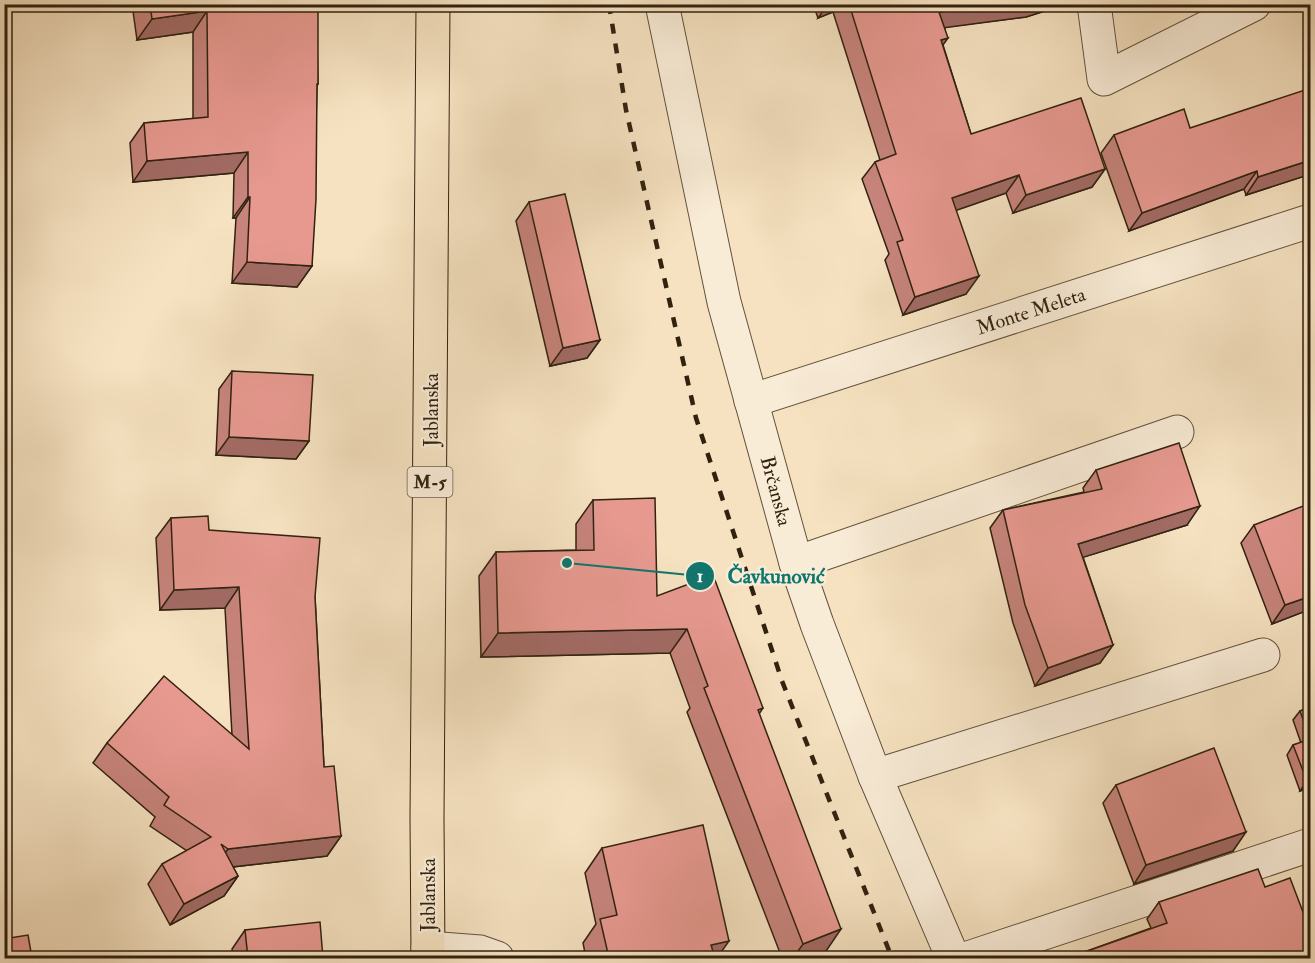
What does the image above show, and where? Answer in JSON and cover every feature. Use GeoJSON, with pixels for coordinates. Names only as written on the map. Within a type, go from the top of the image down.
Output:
{"type":"FeatureCollection","features":[{"type":"Feature","properties":{"kind":"main road","name":"Jablanska"},"geometry":{"type":"LineString","coordinates":[[428,953],[433,4]]}},
{"type":"Feature","properties":{"kind":"street","name":"Brčanska"},"geometry":{"type":"LineString","coordinates":[[662,4],[724,302],[796,563],[875,776],[953,958]]}},
{"type":"Feature","properties":{"kind":"street"},"geometry":{"type":"LineString","coordinates":[[1094,4],[1104,79],[1254,4]]}},
{"type":"Feature","properties":{"kind":"street","name":"Monte Meleta"},"geometry":{"type":"LineString","coordinates":[[751,401],[1311,221]]}},
{"type":"Feature","properties":{"kind":"street"},"geometry":{"type":"LineString","coordinates":[[796,563],[1177,432]]}},
{"type":"Feature","properties":{"kind":"street"},"geometry":{"type":"LineString","coordinates":[[875,776],[1263,655]]}},
{"type":"Feature","properties":{"kind":"street"},"geometry":{"type":"LineString","coordinates":[[968,958],[1311,845]]}},
{"type":"Feature","properties":{"kind":"street"},"geometry":{"type":"LineString","coordinates":[[428,953],[480,952],[497,958]]}},
{"type":"Feature","properties":{"kind":"building"},"geometry":{"type":"Polygon","coordinates":[[[150,4],[316,4],[316,11],[318,11],[318,84],[312,266],[247,262],[250,197],[248,197],[248,152],[147,161],[144,123],[208,117],[207,11],[152,19],[150,4]]]}},
{"type":"Feature","properties":{"kind":"building"},"geometry":{"type":"Polygon","coordinates":[[[849,4],[998,4],[939,12],[948,38],[941,40],[971,134],[1081,98],[1105,169],[1026,195],[1019,175],[952,198],[979,276],[915,297],[897,242],[903,240],[875,162],[896,154],[849,4]]]}},
{"type":"Feature","properties":{"kind":"building"},"geometry":{"type":"Polygon","coordinates":[[[1311,88],[1311,160],[1258,177],[1257,171],[1142,213],[1114,135],[1184,109],[1190,128],[1311,88]]]}},
{"type":"Feature","properties":{"kind":"building"},"geometry":{"type":"Polygon","coordinates":[[[565,194],[600,340],[563,348],[529,202],[565,194]]]}},
{"type":"Feature","properties":{"kind":"building"},"geometry":{"type":"Polygon","coordinates":[[[4,362],[9,393],[4,394],[4,362]]]}},
{"type":"Feature","properties":{"kind":"building"},"geometry":{"type":"Polygon","coordinates":[[[232,371],[313,375],[309,441],[229,437],[232,371]]]}},
{"type":"Feature","properties":{"kind":"building"},"geometry":{"type":"Polygon","coordinates":[[[1179,443],[1200,506],[1078,544],[1113,645],[1048,668],[1025,605],[1003,510],[1102,489],[1096,470],[1179,443]]]}},
{"type":"Feature","properties":{"kind":"building"},"geometry":{"type":"Polygon","coordinates":[[[655,498],[657,596],[713,575],[763,708],[758,710],[841,929],[803,944],[704,688],[708,686],[687,629],[498,633],[496,552],[594,550],[593,500],[655,498]]]}},
{"type":"Feature","properties":{"kind":"building"},"geometry":{"type":"Polygon","coordinates":[[[1311,503],[1311,596],[1285,605],[1254,525],[1311,503]]]}},
{"type":"Feature","properties":{"kind":"building"},"geometry":{"type":"Polygon","coordinates":[[[208,516],[209,530],[320,538],[315,597],[324,767],[334,766],[341,836],[228,849],[221,844],[238,876],[184,904],[162,864],[211,837],[164,805],[169,797],[107,743],[164,676],[249,749],[239,587],[174,590],[171,518],[208,516]]]}},
{"type":"Feature","properties":{"kind":"building"},"geometry":{"type":"Polygon","coordinates":[[[1311,707],[1311,780],[1307,781],[1293,745],[1310,739],[1300,711],[1311,707]]]}},
{"type":"Feature","properties":{"kind":"building"},"geometry":{"type":"Polygon","coordinates":[[[1214,748],[1246,832],[1146,865],[1116,785],[1214,748]]]}},
{"type":"Feature","properties":{"kind":"building"},"geometry":{"type":"Polygon","coordinates":[[[703,825],[729,941],[711,945],[715,958],[609,958],[600,919],[617,915],[602,848],[703,825]]]}},
{"type":"Feature","properties":{"kind":"building"},"geometry":{"type":"Polygon","coordinates":[[[1258,869],[1265,887],[1290,878],[1311,933],[1311,952],[1293,958],[1081,958],[1079,954],[1167,923],[1159,902],[1258,869]]]}},
{"type":"Feature","properties":{"kind":"building"},"geometry":{"type":"Polygon","coordinates":[[[320,922],[323,958],[248,958],[245,930],[320,922]]]}},
{"type":"Feature","properties":{"kind":"building"},"geometry":{"type":"Polygon","coordinates":[[[28,935],[32,958],[4,958],[4,939],[28,935]]]}},
{"type":"Feature","properties":{"kind":"railway"},"geometry":{"type":"LineString","coordinates":[[609,4],[626,110],[696,418],[782,681],[892,958]]}},
{"type":"Feature","properties":{"kind":"place","name":"Čavkunović"},"geometry":{"type":"Point","coordinates":[567,563]}}]}
